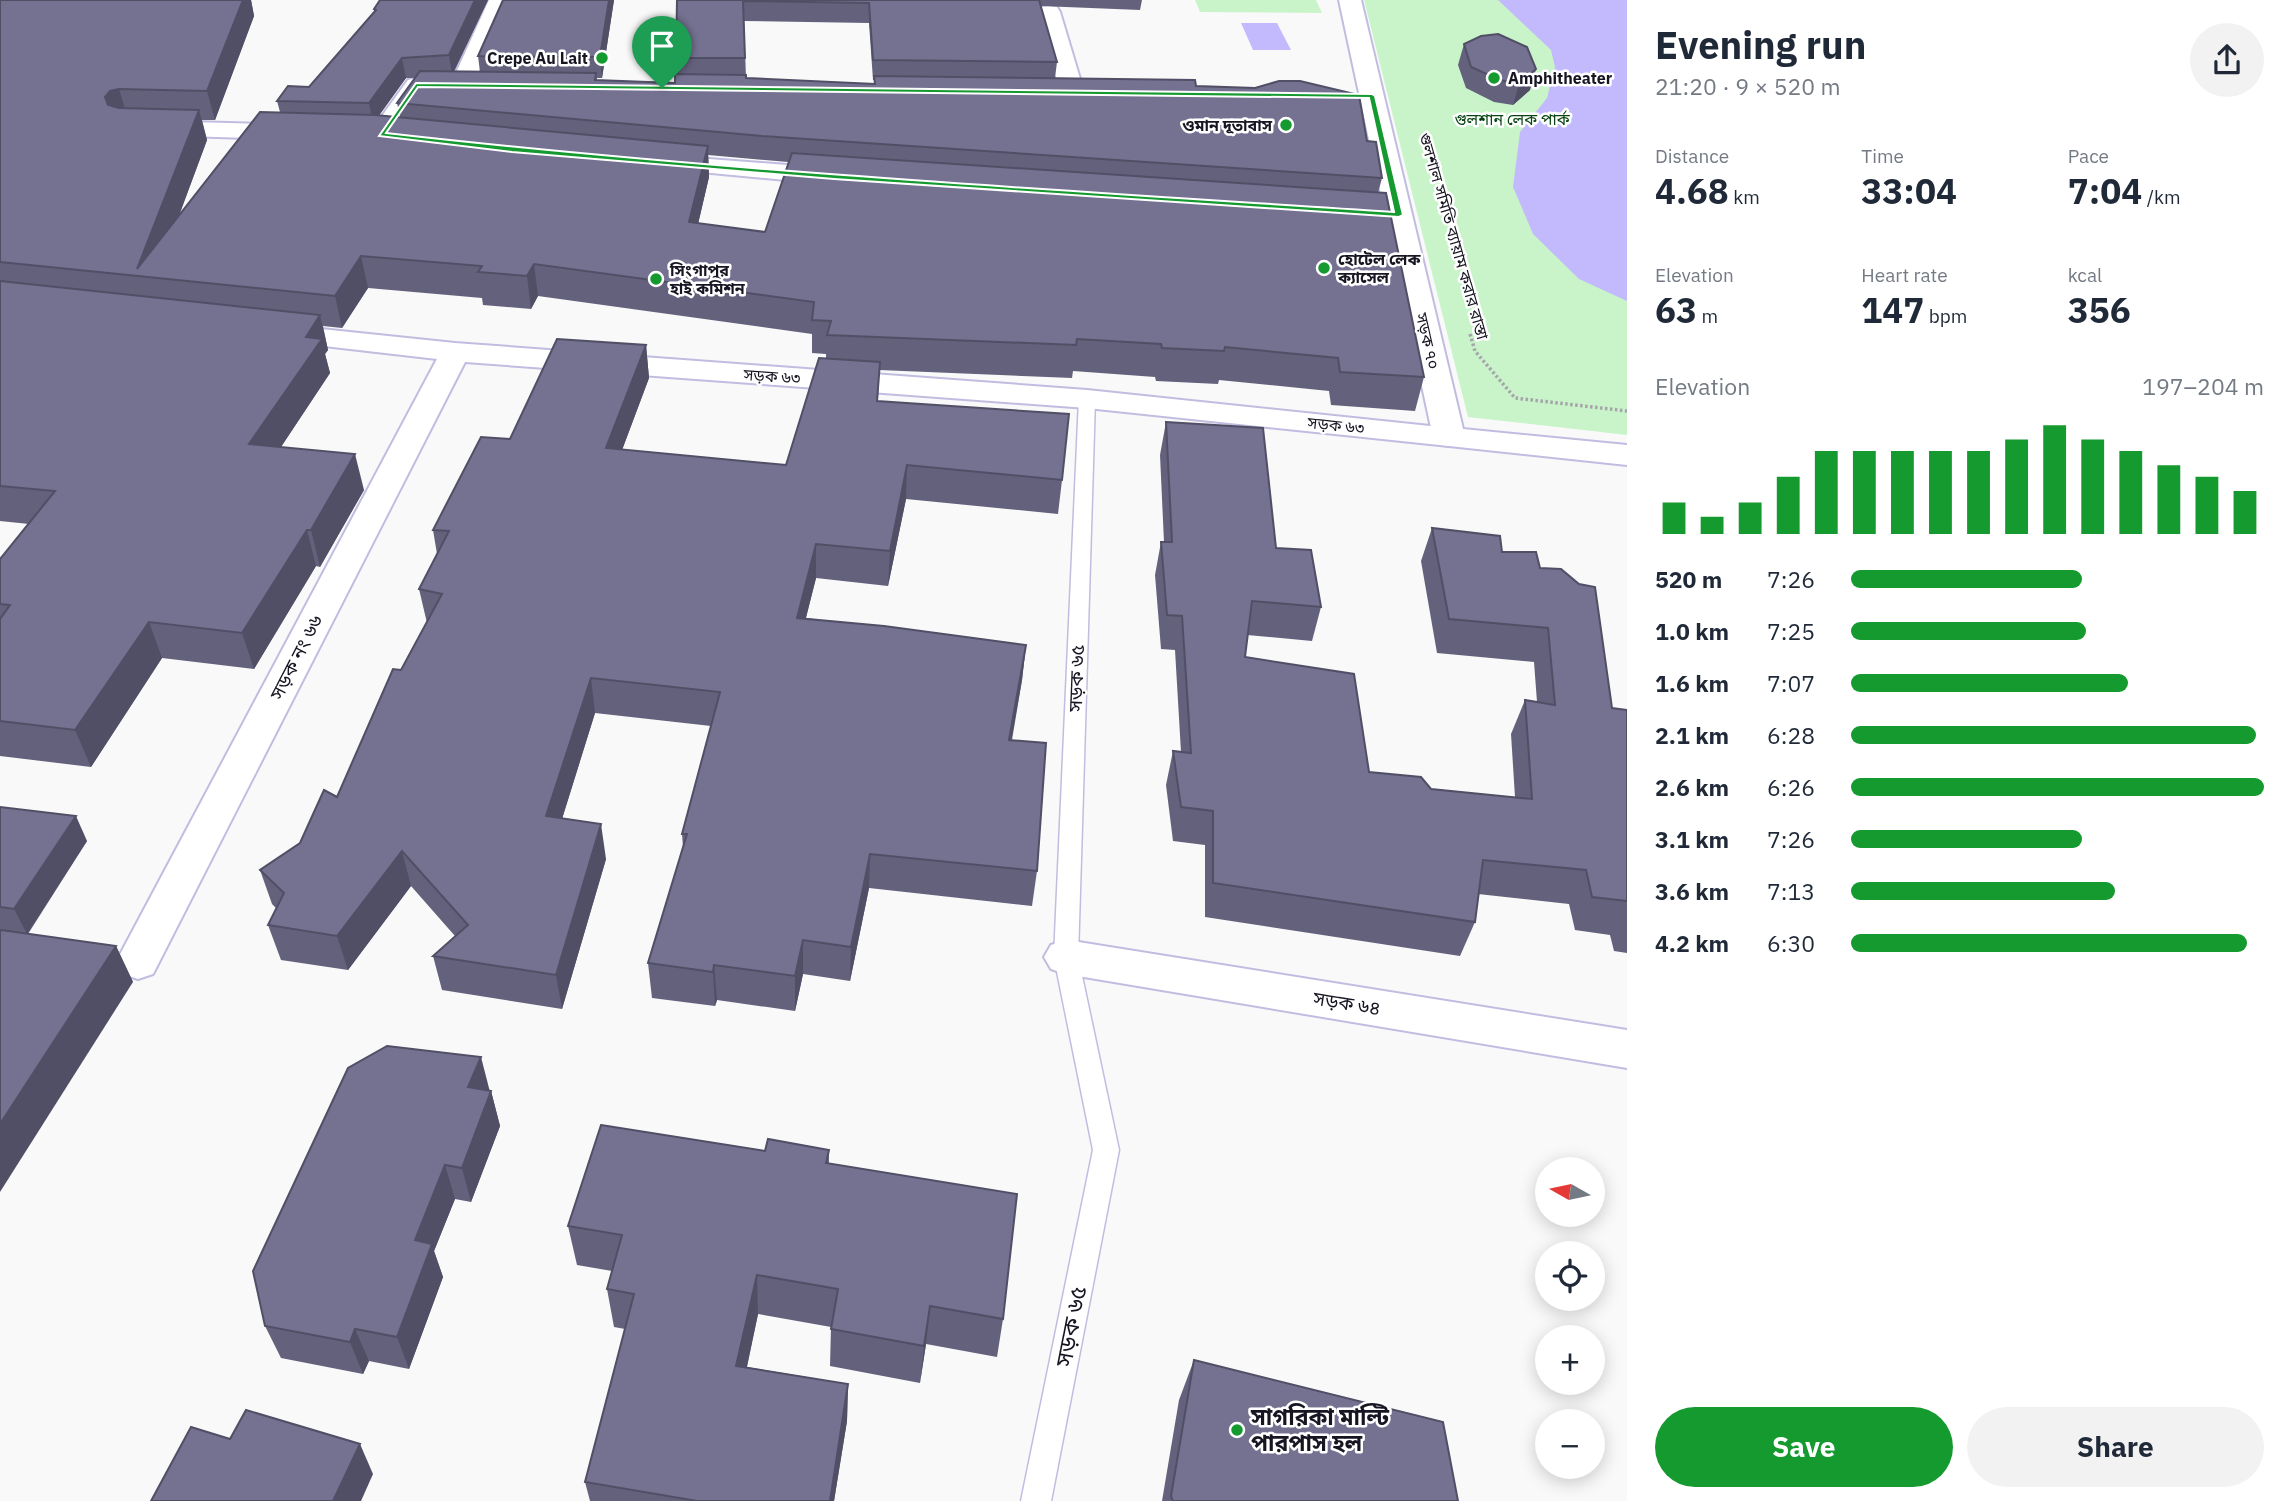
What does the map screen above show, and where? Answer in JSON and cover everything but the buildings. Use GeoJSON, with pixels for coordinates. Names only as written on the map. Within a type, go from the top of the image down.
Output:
{"type":"FeatureCollection","features":[{"type":"Feature","properties":{"kind":"street"},"geometry":{"type":"LineString","coordinates":[[462,86],[499,0]]}},
{"type":"Feature","properties":{"kind":"street","name":"সড়ক ৭০"},"geometry":{"type":"LineString","coordinates":[[1350,0],[1449,437]]}},
{"type":"Feature","properties":{"kind":"street"},"geometry":{"type":"LineString","coordinates":[[1049,12],[1072,93]]}},
{"type":"Feature","properties":{"kind":"street"},"geometry":{"type":"LineString","coordinates":[[381,135],[416,85],[488,86]]}},
{"type":"Feature","properties":{"kind":"street"},"geometry":{"type":"LineString","coordinates":[[1045,92],[1099,93]]}},
{"type":"Feature","properties":{"kind":"street"},"geometry":{"type":"LineString","coordinates":[[1345,96],[1372,96]]}},
{"type":"Feature","properties":{"kind":"street"},"geometry":{"type":"LineString","coordinates":[[128,128],[407,138]]}},
{"type":"Feature","properties":{"kind":"street"},"geometry":{"type":"LineString","coordinates":[[633,160],[862,179]]}},
{"type":"Feature","properties":{"kind":"street"},"geometry":{"type":"LineString","coordinates":[[1371,213],[1399,215]]}},
{"type":"Feature","properties":{"kind":"street","name":"সড়ক ৬৩"},"geometry":{"type":"LineString","coordinates":[[248,330],[455,352],[1087,399],[1627,455]]}},
{"type":"Feature","properties":{"kind":"street","name":"সড়ক নং ৬৬"},"geometry":{"type":"LineString","coordinates":[[138,962],[455,352]]}},
{"type":"Feature","properties":{"kind":"street","name":"সড়ক ৬৪"},"geometry":{"type":"LineString","coordinates":[[1066,957],[1627,1049]]}},
{"type":"Feature","properties":{"kind":"lane","name":"সড়ক ৬৫"},"geometry":{"type":"LineString","coordinates":[[1036,1501],[1106,1150],[1066,957],[1087,399]]}},
{"type":"Feature","properties":{"kind":"path","name":"গুলশাল সমিতি ব্যায়াম করার রাস্তা"},"geometry":{"type":"LineString","coordinates":[[1468,326],[1475,351],[1515,398],[1627,411]]}},
{"type":"Feature","properties":{"kind":"green space"},"geometry":{"type":"Polygon","coordinates":[[[1195,0],[1316,0],[1322,13],[1200,12],[1195,0]]]}},
{"type":"Feature","properties":{"kind":"green space","name":"গুলশান লেক পার্ক"},"geometry":{"type":"Polygon","coordinates":[[[1364,0],[1627,0],[1627,435],[1468,417],[1364,0]]]}},
{"type":"Feature","properties":{"kind":"shaded area"},"geometry":{"type":"Polygon","coordinates":[[[1498,0],[1627,0],[1627,301],[1579,279],[1533,234],[1513,187],[1520,132],[1547,98],[1555,67],[1551,50],[1498,0]]]}},
{"type":"Feature","properties":{"kind":"shaded area"},"geometry":{"type":"Polygon","coordinates":[[[1241,23],[1277,23],[1291,50],[1253,50],[1241,23]]]}},
{"type":"Feature","properties":{"kind":"place","name":"Crepe Au Lait"},"geometry":{"type":"Point","coordinates":[602,58]}},
{"type":"Feature","properties":{"kind":"place","name":"Amphitheater"},"geometry":{"type":"Point","coordinates":[1494,78]}},
{"type":"Feature","properties":{"kind":"place","name":"ওমান দূতাবাস"},"geometry":{"type":"Point","coordinates":[1286,125]}},
{"type":"Feature","properties":{"kind":"place","name":"হোটেল লেক ক্যাসেল"},"geometry":{"type":"Point","coordinates":[1324,268]}},
{"type":"Feature","properties":{"kind":"place","name":"সিংগাপুর হাই কমিশন"},"geometry":{"type":"Point","coordinates":[656,279]}},
{"type":"Feature","properties":{"kind":"place","name":"সাগরিকা মাল্টি পারপাস হল"},"geometry":{"type":"Point","coordinates":[1237,1430]}},
{"type":"Feature","properties":{"kind":"route"},"geometry":{"type":"LineString","coordinates":[[416,85],[662,88],[1372,96],[1399,215],[834,177],[381,135],[416,85]]}}]}
